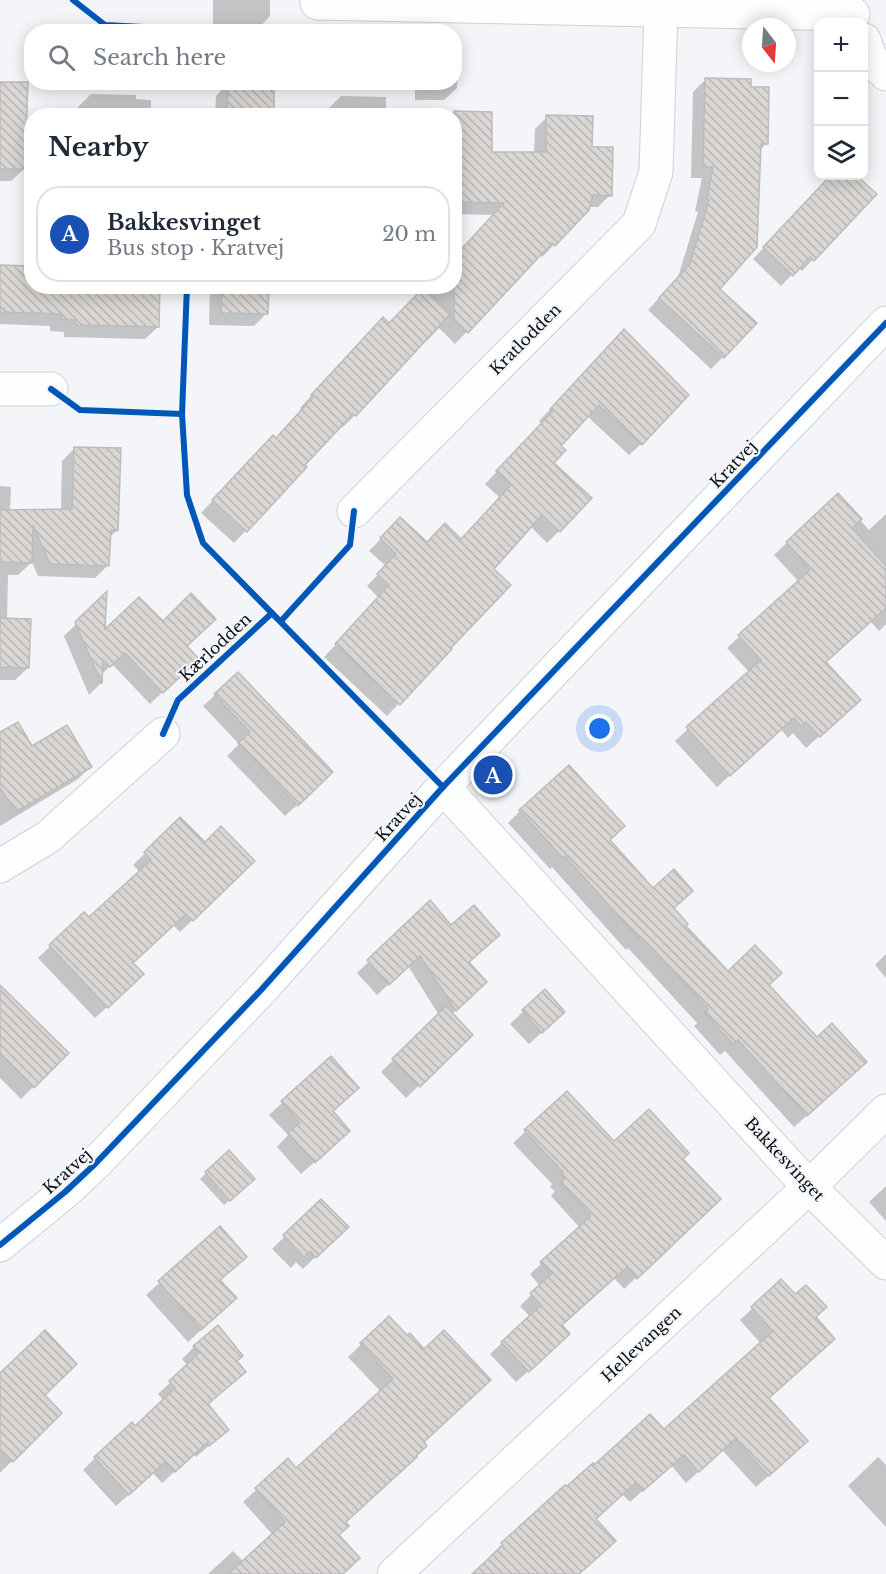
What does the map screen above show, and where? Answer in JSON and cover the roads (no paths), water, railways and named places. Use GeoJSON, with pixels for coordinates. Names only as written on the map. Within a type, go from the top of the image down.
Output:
{"type":"FeatureCollection","features":[{"type":"Feature","properties":{"kind":"street"},"geometry":{"type":"LineString","coordinates":[[317,3],[661,9],[837,18]]}},
{"type":"Feature","properties":{"kind":"street","name":"Kratlodden"},"geometry":{"type":"LineString","coordinates":[[354,511],[639,224],[656,172],[661,9]]}},
{"type":"Feature","properties":{"kind":"street"},"geometry":{"type":"LineString","coordinates":[[868,50],[871,59],[886,74]]}},
{"type":"Feature","properties":{"kind":"street","name":"Kratvej"},"geometry":{"type":"LineString","coordinates":[[0,1245],[65,1192],[95,1164],[261,990],[443,787],[886,323]]}},
{"type":"Feature","properties":{"kind":"street"},"geometry":{"type":"LineString","coordinates":[[0,389],[51,389]]}},
{"type":"Feature","properties":{"kind":"street"},"geometry":{"type":"LineString","coordinates":[[0,866],[48,837],[163,734]]}},
{"type":"Feature","properties":{"kind":"street","name":"Bakkesvinget"},"geometry":{"type":"LineString","coordinates":[[443,787],[809,1187],[886,1263]]}},
{"type":"Feature","properties":{"kind":"street","name":"Hellevangen"},"geometry":{"type":"LineString","coordinates":[[394,1574],[809,1187],[886,1111]]}},
{"type":"Feature","properties":{"kind":"place","name":"Bakkesvinget"},"geometry":{"type":"Point","coordinates":[493,775]}}]}
